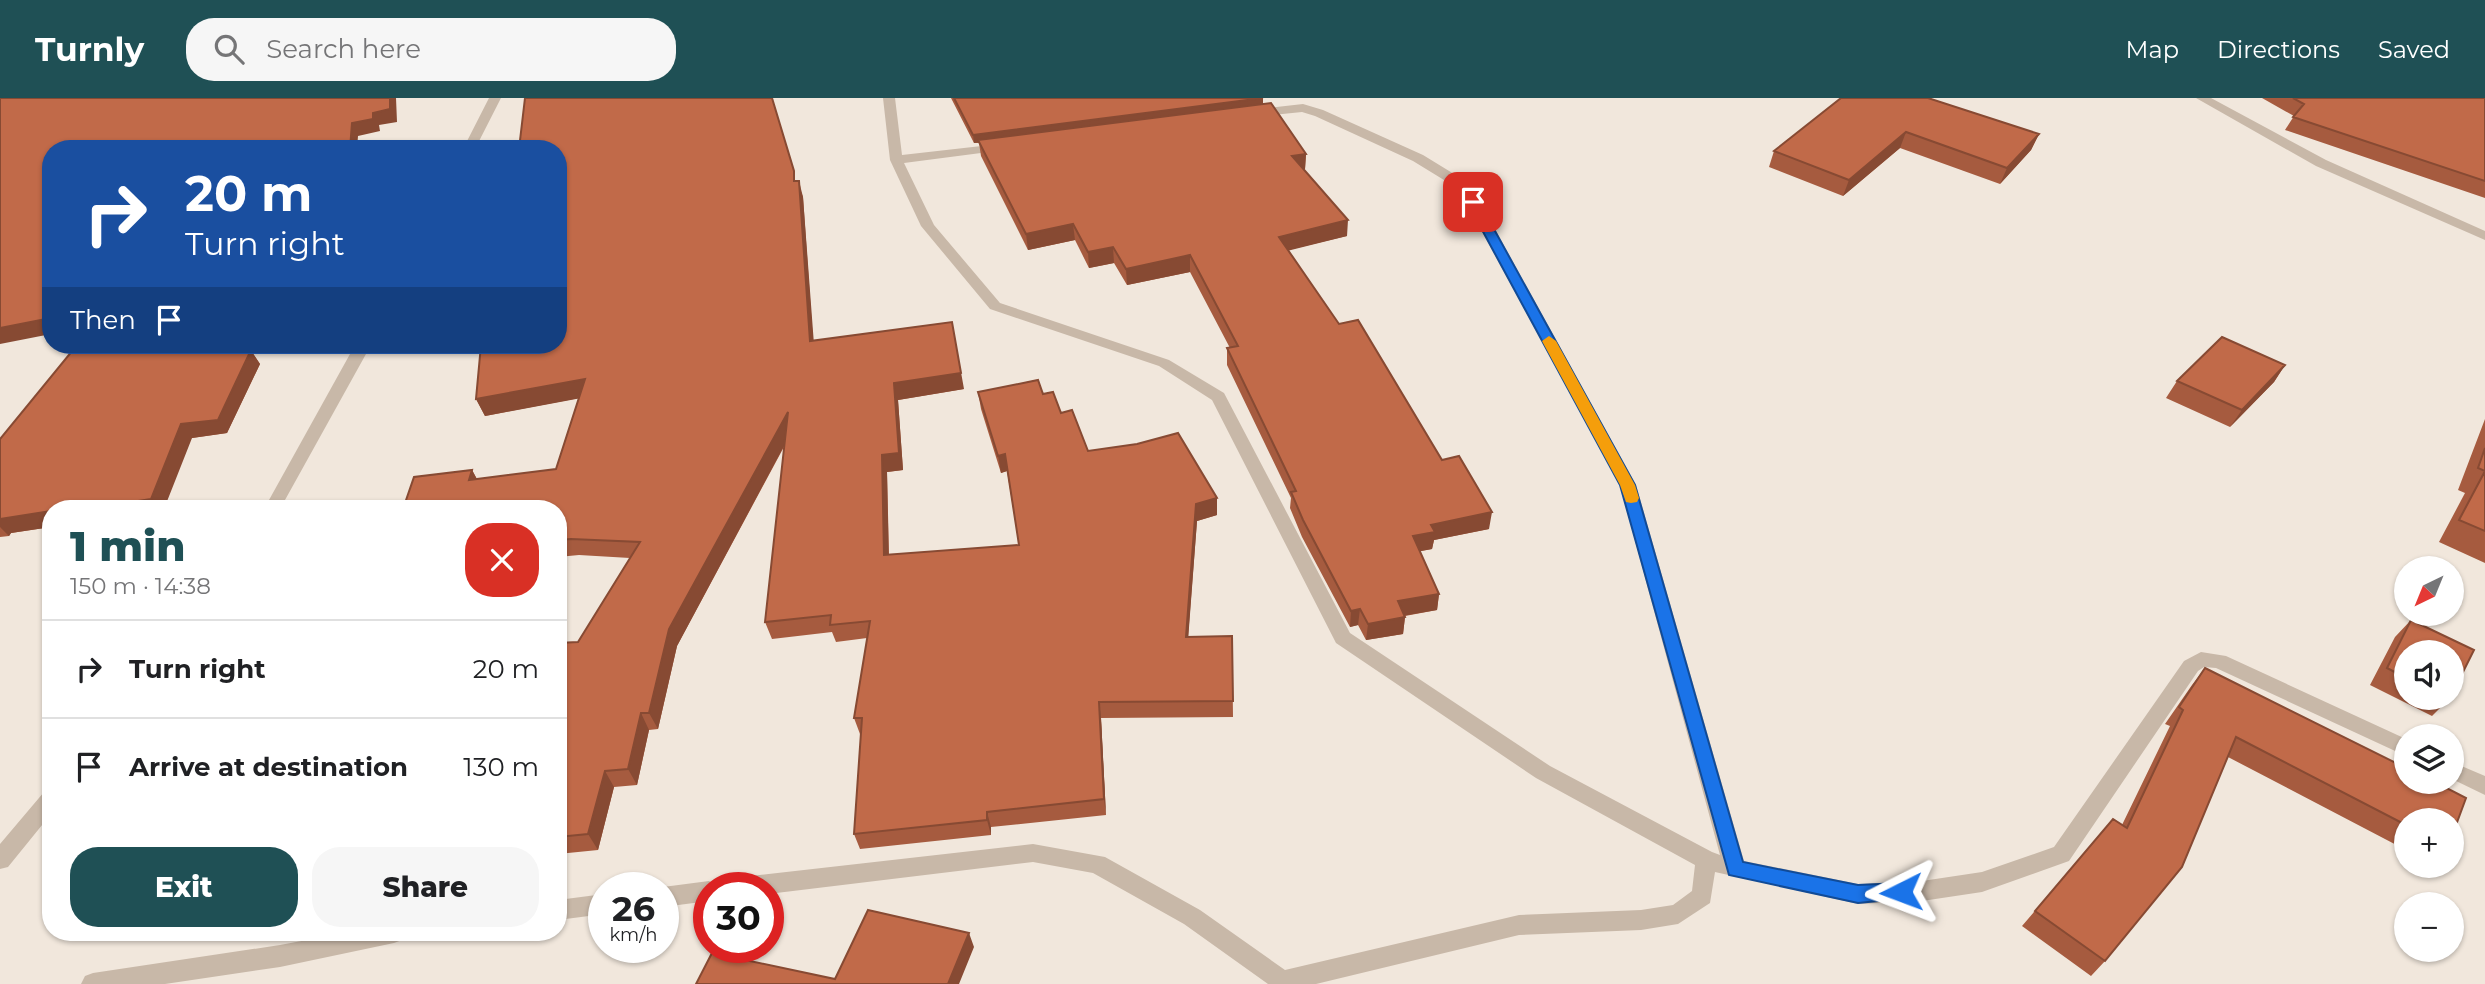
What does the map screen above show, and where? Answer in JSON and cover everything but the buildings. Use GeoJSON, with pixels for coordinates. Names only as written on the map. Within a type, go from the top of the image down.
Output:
{"type":"FeatureCollection","features":[{"type":"Feature","properties":{"kind":"street"},"geometry":{"type":"LineString","coordinates":[[474,140],[495,98]]}},
{"type":"Feature","properties":{"kind":"street"},"geometry":{"type":"LineString","coordinates":[[889,98],[896,160],[928,226],[995,306],[1164,363],[1217,397],[1343,638],[1544,772],[1706,860],[1735,869],[1858,894],[1922,891],[1982,882],[2060,854],[2191,666],[2201,659],[2219,662],[2394,742]]}},
{"type":"Feature","properties":{"kind":"street"},"geometry":{"type":"LineString","coordinates":[[2202,98],[2321,163],[2485,236]]}},
{"type":"Feature","properties":{"kind":"street"},"geometry":{"type":"LineString","coordinates":[[1240,115],[1303,108],[1319,113],[1418,158],[1449,177],[1473,202],[1628,485],[1735,869]]}},
{"type":"Feature","properties":{"kind":"street"},"geometry":{"type":"LineString","coordinates":[[896,160],[1020,144]]}},
{"type":"Feature","properties":{"kind":"street"},"geometry":{"type":"LineString","coordinates":[[277,500],[358,354]]}},
{"type":"Feature","properties":{"kind":"street"},"geometry":{"type":"LineString","coordinates":[[2464,776],[2485,786]]}},
{"type":"Feature","properties":{"kind":"street"},"geometry":{"type":"LineString","coordinates":[[0,860],[42,809]]}},
{"type":"Feature","properties":{"kind":"street"},"geometry":{"type":"LineString","coordinates":[[784,882],[1033,853],[1097,864],[1192,917],[1285,982],[1519,925],[1641,920],[1678,915],[1702,896],[1706,860]]}},
{"type":"Feature","properties":{"kind":"street"},"geometry":{"type":"LineString","coordinates":[[567,909],[588,906]]}},
{"type":"Feature","properties":{"kind":"street"},"geometry":{"type":"LineString","coordinates":[[93,984],[280,956],[354,941]]}},
{"type":"Feature","properties":{"kind":"slow traffic"},"geometry":{"type":"LineString","coordinates":[[1549,341],[1628,485],[1631,498]]}},
{"type":"Feature","properties":{"kind":"route"},"geometry":{"type":"LineString","coordinates":[[1473,202],[1628,485],[1735,869],[1858,894],[1901,892]]}}]}
